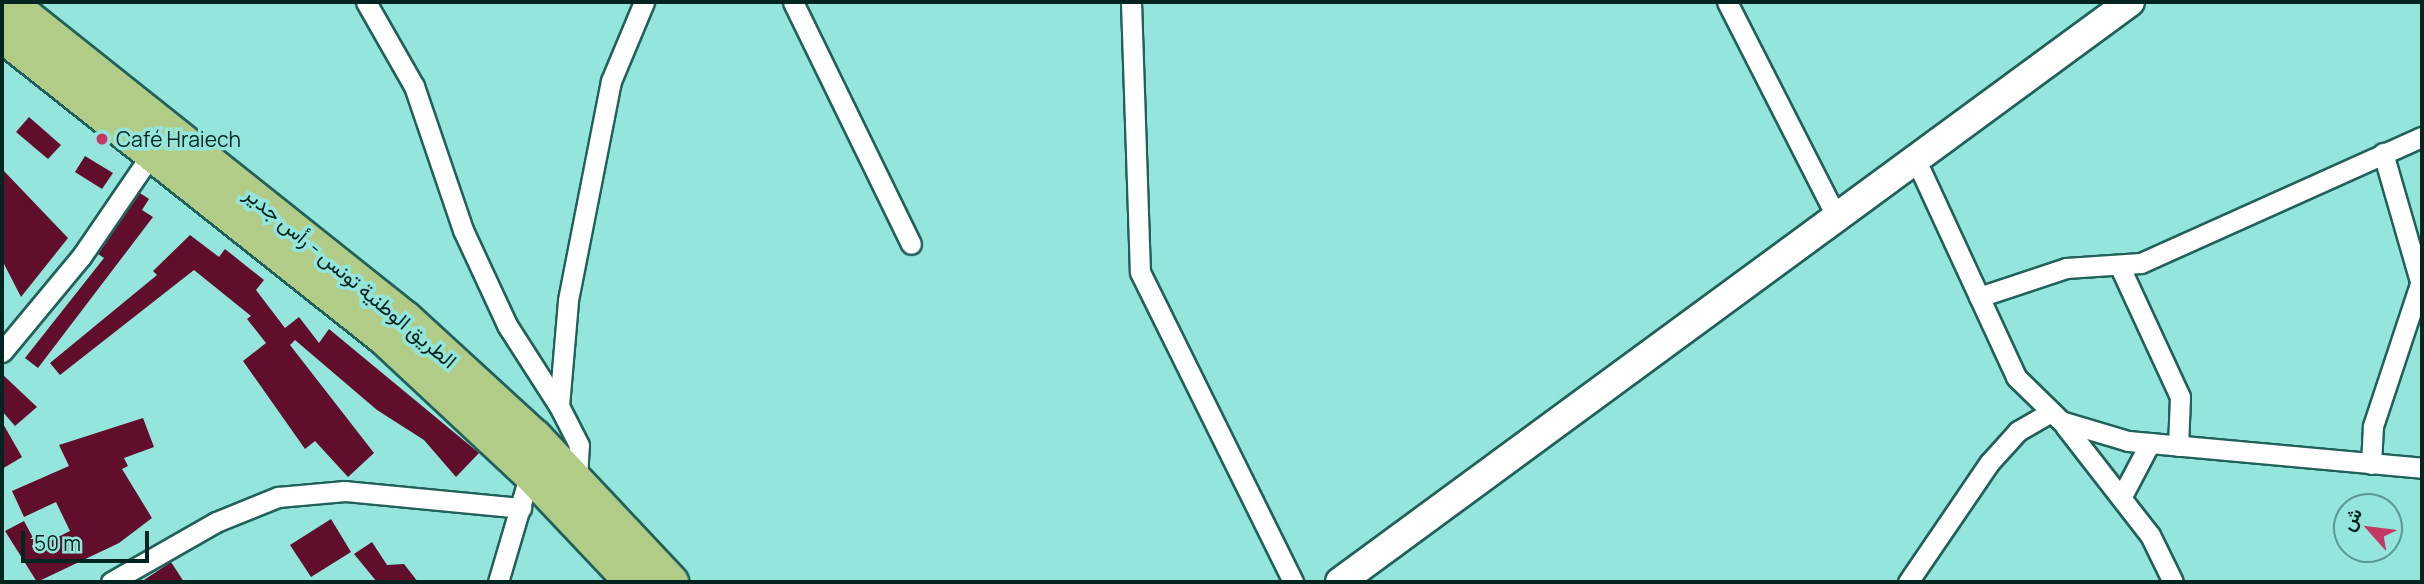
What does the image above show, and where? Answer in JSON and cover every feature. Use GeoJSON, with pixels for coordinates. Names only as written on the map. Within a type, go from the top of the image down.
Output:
{"type":"FeatureCollection","features":[{"type":"Feature","properties":{"kind":"highway","name":"الطريق الوطنية تونس - رأس جدير"},"geometry":{"type":"LineString","coordinates":[[7,2],[372,326],[530,473],[633,582]]}},
{"type":"Feature","properties":{"kind":"highway","name":"الطريق الوطنية تونس - رأس جدير"},"geometry":{"type":"LineString","coordinates":[[2,34],[162,139],[405,318],[577,480],[670,582]]}},
{"type":"Feature","properties":{"kind":"street"},"geometry":{"type":"LineString","coordinates":[[366,2],[414,86],[463,230],[506,325],[559,406],[579,445],[577,480]]}},
{"type":"Feature","properties":{"kind":"street"},"geometry":{"type":"LineString","coordinates":[[559,406],[586,194],[611,81],[644,2]]}},
{"type":"Feature","properties":{"kind":"street"},"geometry":{"type":"LineString","coordinates":[[793,2],[911,244]]}},
{"type":"Feature","properties":{"kind":"street"},"geometry":{"type":"LineString","coordinates":[[1130,2],[1140,272],[1293,582]]}},
{"type":"Feature","properties":{"kind":"street"},"geometry":{"type":"LineString","coordinates":[[1727,2],[1835,214]]}},
{"type":"Feature","properties":{"kind":"street"},"geometry":{"type":"LineString","coordinates":[[1340,582],[1835,214],[2130,2]]}},
{"type":"Feature","properties":{"kind":"street"},"geometry":{"type":"LineString","coordinates":[[1979,297],[2066,268],[2120,267],[2422,137]]}},
{"type":"Feature","properties":{"kind":"street"},"geometry":{"type":"LineString","coordinates":[[2,352],[81,257],[162,139]]}},
{"type":"Feature","properties":{"kind":"street"},"geometry":{"type":"LineString","coordinates":[[2371,464],[2373,426],[2421,278],[2383,153]]}},
{"type":"Feature","properties":{"kind":"street"},"geometry":{"type":"LineString","coordinates":[[1916,158],[2016,377],[2055,417],[2122,496],[2173,582]]}},
{"type":"Feature","properties":{"kind":"street"},"geometry":{"type":"LineString","coordinates":[[2120,267],[2180,397],[2178,446]]}},
{"type":"Feature","properties":{"kind":"street"},"geometry":{"type":"LineString","coordinates":[[1908,582],[1990,462],[2018,431],[2055,417],[2104,437],[2422,468]]}},
{"type":"Feature","properties":{"kind":"street"},"geometry":{"type":"LineString","coordinates":[[2122,496],[2150,443]]}},
{"type":"Feature","properties":{"kind":"street"},"geometry":{"type":"LineString","coordinates":[[498,582],[530,473]]}},
{"type":"Feature","properties":{"kind":"street"},"geometry":{"type":"LineString","coordinates":[[111,582],[216,522],[278,497],[345,491],[521,508]]}},
{"type":"Feature","properties":{"kind":"building"},"geometry":{"type":"Polygon","coordinates":[[[29,117],[61,145],[48,159],[16,132],[29,117]]]}},
{"type":"Feature","properties":{"kind":"building"},"geometry":{"type":"Polygon","coordinates":[[[85,156],[113,173],[102,189],[75,172],[85,156]]]}},
{"type":"Feature","properties":{"kind":"building"},"geometry":{"type":"Polygon","coordinates":[[[2,169],[68,238],[21,297],[2,260],[2,169]]]}},
{"type":"Feature","properties":{"kind":"building"},"geometry":{"type":"Polygon","coordinates":[[[140,193],[149,199],[142,210],[153,217],[38,368],[25,358],[104,258],[98,254],[140,193]]]}},
{"type":"Feature","properties":{"kind":"building"},"geometry":{"type":"Polygon","coordinates":[[[190,235],[219,257],[225,249],[264,280],[256,290],[285,328],[299,317],[319,343],[329,329],[479,453],[456,477],[424,440],[377,410],[295,340],[290,345],[374,453],[348,477],[315,441],[305,449],[243,361],[266,343],[247,319],[251,316],[194,270],[60,375],[50,363],[157,275],[153,271],[190,235]]]}},
{"type":"Feature","properties":{"kind":"building"},"geometry":{"type":"Polygon","coordinates":[[[2,374],[37,407],[15,426],[2,411],[2,374]]]}},
{"type":"Feature","properties":{"kind":"building"},"geometry":{"type":"Polygon","coordinates":[[[143,418],[154,447],[124,458],[128,466],[122,469],[152,518],[119,543],[37,582],[5,531],[24,521],[38,547],[70,531],[56,502],[24,517],[12,491],[69,466],[59,445],[143,418]]]}},
{"type":"Feature","properties":{"kind":"building"},"geometry":{"type":"Polygon","coordinates":[[[2,422],[22,457],[2,469],[2,422]]]}},
{"type":"Feature","properties":{"kind":"building"},"geometry":{"type":"Polygon","coordinates":[[[331,519],[351,552],[311,577],[290,545],[331,519]]]}},
{"type":"Feature","properties":{"kind":"building"},"geometry":{"type":"Polygon","coordinates":[[[372,542],[387,565],[404,564],[418,582],[377,582],[354,554],[372,542]]]}},
{"type":"Feature","properties":{"kind":"building"},"geometry":{"type":"Polygon","coordinates":[[[171,562],[184,582],[141,582],[171,562]]]}},
{"type":"Feature","properties":{"kind":"place","name":"Café Hraiech"},"geometry":{"type":"Point","coordinates":[102,139]}}]}
